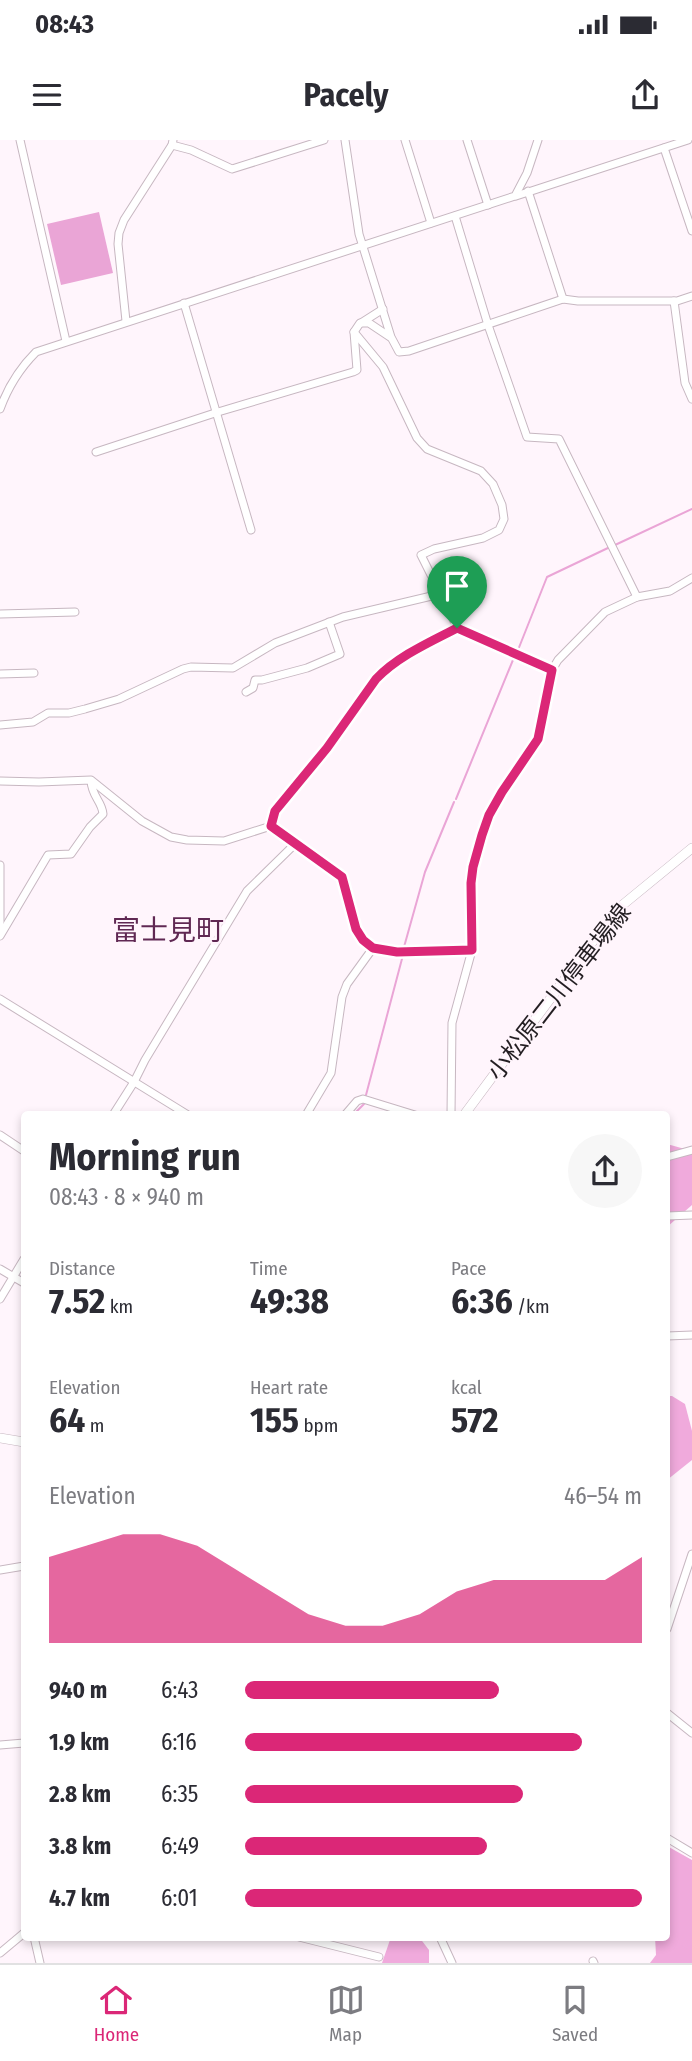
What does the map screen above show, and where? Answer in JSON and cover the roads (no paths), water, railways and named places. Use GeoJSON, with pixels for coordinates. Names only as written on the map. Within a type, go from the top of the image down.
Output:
{"type":"FeatureCollection","features":[{"type":"Feature","properties":{"kind":"main road","name":"小松原二川停車場線"},"geometry":{"type":"LineString","coordinates":[[467,1111],[620,907],[692,848]]}},
{"type":"Feature","properties":{"kind":"main road"},"geometry":{"type":"LineString","coordinates":[[0,1438],[21,1442]]}},
{"type":"Feature","properties":{"kind":"street"},"geometry":{"type":"LineString","coordinates":[[20,140],[66,341]]}},
{"type":"Feature","properties":{"kind":"street"},"geometry":{"type":"LineString","coordinates":[[126,321],[118,233],[173,143],[232,169],[324,140]]}},
{"type":"Feature","properties":{"kind":"street"},"geometry":{"type":"LineString","coordinates":[[345,140],[362,246],[391,337],[399,352],[563,299],[674,301],[692,296]]}},
{"type":"Feature","properties":{"kind":"street"},"geometry":{"type":"LineString","coordinates":[[405,140],[431,223]]}},
{"type":"Feature","properties":{"kind":"street"},"geometry":{"type":"LineString","coordinates":[[467,140],[488,205]]}},
{"type":"Feature","properties":{"kind":"street"},"geometry":{"type":"LineString","coordinates":[[515,196],[527,173],[538,140]]}},
{"type":"Feature","properties":{"kind":"street"},"geometry":{"type":"LineString","coordinates":[[0,409],[3,393],[21,367],[36,352],[688,140]]}},
{"type":"Feature","properties":{"kind":"street"},"geometry":{"type":"LineString","coordinates":[[664,148],[692,231]]}},
{"type":"Feature","properties":{"kind":"street"},"geometry":{"type":"LineString","coordinates":[[528,191],[563,299]]}},
{"type":"Feature","properties":{"kind":"street"},"geometry":{"type":"LineString","coordinates":[[455,216],[488,325],[527,437],[559,439],[637,597]]}},
{"type":"Feature","properties":{"kind":"street"},"geometry":{"type":"LineString","coordinates":[[674,301],[685,383],[692,398]]}},
{"type":"Feature","properties":{"kind":"street"},"geometry":{"type":"LineString","coordinates":[[184,303],[251,530]]}},
{"type":"Feature","properties":{"kind":"street"},"geometry":{"type":"LineString","coordinates":[[96,452],[354,372],[357,370],[354,332],[360,323],[383,309]]}},
{"type":"Feature","properties":{"kind":"street"},"geometry":{"type":"LineString","coordinates":[[360,323],[369,323],[391,337]]}},
{"type":"Feature","properties":{"kind":"street"},"geometry":{"type":"LineString","coordinates":[[354,332],[383,367],[417,438],[427,449],[481,471],[493,484],[502,505],[504,519],[499,530],[483,538],[421,555],[457,628],[552,670]]}},
{"type":"Feature","properties":{"kind":"street"},"geometry":{"type":"LineString","coordinates":[[451,1111],[453,1023],[472,950],[473,867],[489,815],[538,739],[552,670],[558,660],[605,612],[637,597],[670,591],[692,578]]}},
{"type":"Feature","properties":{"kind":"street"},"geometry":{"type":"LineString","coordinates":[[0,725],[33,722],[48,713],[69,713],[85,709],[119,698],[191,667],[233,668],[275,643],[343,617],[440,594]]}},
{"type":"Feature","properties":{"kind":"street"},"geometry":{"type":"LineString","coordinates":[[0,614],[75,612]]}},
{"type":"Feature","properties":{"kind":"street"},"geometry":{"type":"LineString","coordinates":[[246,692],[253,688],[255,680],[307,668],[340,654],[330,622]]}},
{"type":"Feature","properties":{"kind":"street"},"geometry":{"type":"LineString","coordinates":[[271,826],[275,811],[327,748],[383,671],[420,647],[457,628]]}},
{"type":"Feature","properties":{"kind":"street"},"geometry":{"type":"LineString","coordinates":[[0,674],[34,673]]}},
{"type":"Feature","properties":{"kind":"street"},"geometry":{"type":"LineString","coordinates":[[0,781],[91,780],[142,821],[171,837],[187,840],[224,841],[271,826]]}},
{"type":"Feature","properties":{"kind":"street"},"geometry":{"type":"LineString","coordinates":[[0,934],[48,855],[71,854],[103,814],[104,810],[92,792],[91,780]]}},
{"type":"Feature","properties":{"kind":"street"},"geometry":{"type":"LineString","coordinates":[[271,826],[342,877],[356,929],[363,940],[373,948],[397,952],[472,950]]}},
{"type":"Feature","properties":{"kind":"street"},"geometry":{"type":"LineString","coordinates":[[116,1111],[247,891],[296,843]]}},
{"type":"Feature","properties":{"kind":"street"},"geometry":{"type":"LineString","coordinates":[[0,865],[0,934]]}},
{"type":"Feature","properties":{"kind":"street"},"geometry":{"type":"LineString","coordinates":[[308,1111],[331,1073],[346,984],[373,948]]}},
{"type":"Feature","properties":{"kind":"street"},"geometry":{"type":"LineString","coordinates":[[0,999],[181,1111]]}},
{"type":"Feature","properties":{"kind":"street"},"geometry":{"type":"LineString","coordinates":[[348,1111],[357,1101],[363,1099],[402,1111]]}},
{"type":"Feature","properties":{"kind":"street"},"geometry":{"type":"LineString","coordinates":[[0,1135],[21,1148]]}},
{"type":"Feature","properties":{"kind":"street"},"geometry":{"type":"LineString","coordinates":[[670,1156],[692,1150]]}},
{"type":"Feature","properties":{"kind":"street"},"geometry":{"type":"LineString","coordinates":[[670,1216],[692,1215]]}},
{"type":"Feature","properties":{"kind":"street"},"geometry":{"type":"LineString","coordinates":[[0,1299],[21,1264]]}},
{"type":"Feature","properties":{"kind":"street"},"geometry":{"type":"LineString","coordinates":[[0,1269],[21,1281]]}},
{"type":"Feature","properties":{"kind":"street"},"geometry":{"type":"LineString","coordinates":[[670,1336],[692,1335]]}},
{"type":"Feature","properties":{"kind":"street"},"geometry":{"type":"LineString","coordinates":[[670,1619],[692,1554]]}},
{"type":"Feature","properties":{"kind":"street"},"geometry":{"type":"LineString","coordinates":[[0,1570],[21,1566]]}},
{"type":"Feature","properties":{"kind":"street"},"geometry":{"type":"LineString","coordinates":[[670,1715],[692,1733]]}},
{"type":"Feature","properties":{"kind":"street"},"geometry":{"type":"LineString","coordinates":[[0,1745],[21,1743]]}},
{"type":"Feature","properties":{"kind":"street"},"geometry":{"type":"LineString","coordinates":[[670,1840],[692,1853]]}},
{"type":"Feature","properties":{"kind":"street"},"geometry":{"type":"LineString","coordinates":[[0,1953],[21,1936]]}},
{"type":"Feature","properties":{"kind":"street"},"geometry":{"type":"LineString","coordinates":[[35,1941],[40,1963]]}},
{"type":"Feature","properties":{"kind":"street"},"geometry":{"type":"LineString","coordinates":[[314,1941],[379,1958]]}},
{"type":"Feature","properties":{"kind":"street"},"geometry":{"type":"LineString","coordinates":[[442,1941],[452,1963]]}},
{"type":"Feature","properties":{"kind":"waterway"},"geometry":{"type":"LineString","coordinates":[[615,545],[692,509]]}},
{"type":"Feature","properties":{"kind":"waterway"},"geometry":{"type":"LineString","coordinates":[[518,650],[547,577],[610,547]]}},
{"type":"Feature","properties":{"kind":"waterway"},"geometry":{"type":"LineString","coordinates":[[456,799],[515,655]]}},
{"type":"Feature","properties":{"kind":"waterway"},"geometry":{"type":"LineString","coordinates":[[404,947],[425,872],[454,802]]}},
{"type":"Feature","properties":{"kind":"waterway"},"geometry":{"type":"LineString","coordinates":[[366,1095],[403,955]]}},
{"type":"Feature","properties":{"kind":"waterway"},"geometry":{"type":"LineString","coordinates":[[357,1111],[364,1104]]}},
{"type":"Feature","properties":{"kind":"district","name":"富士見町"},"geometry":{"type":"Point","coordinates":[168,930]}}]}
